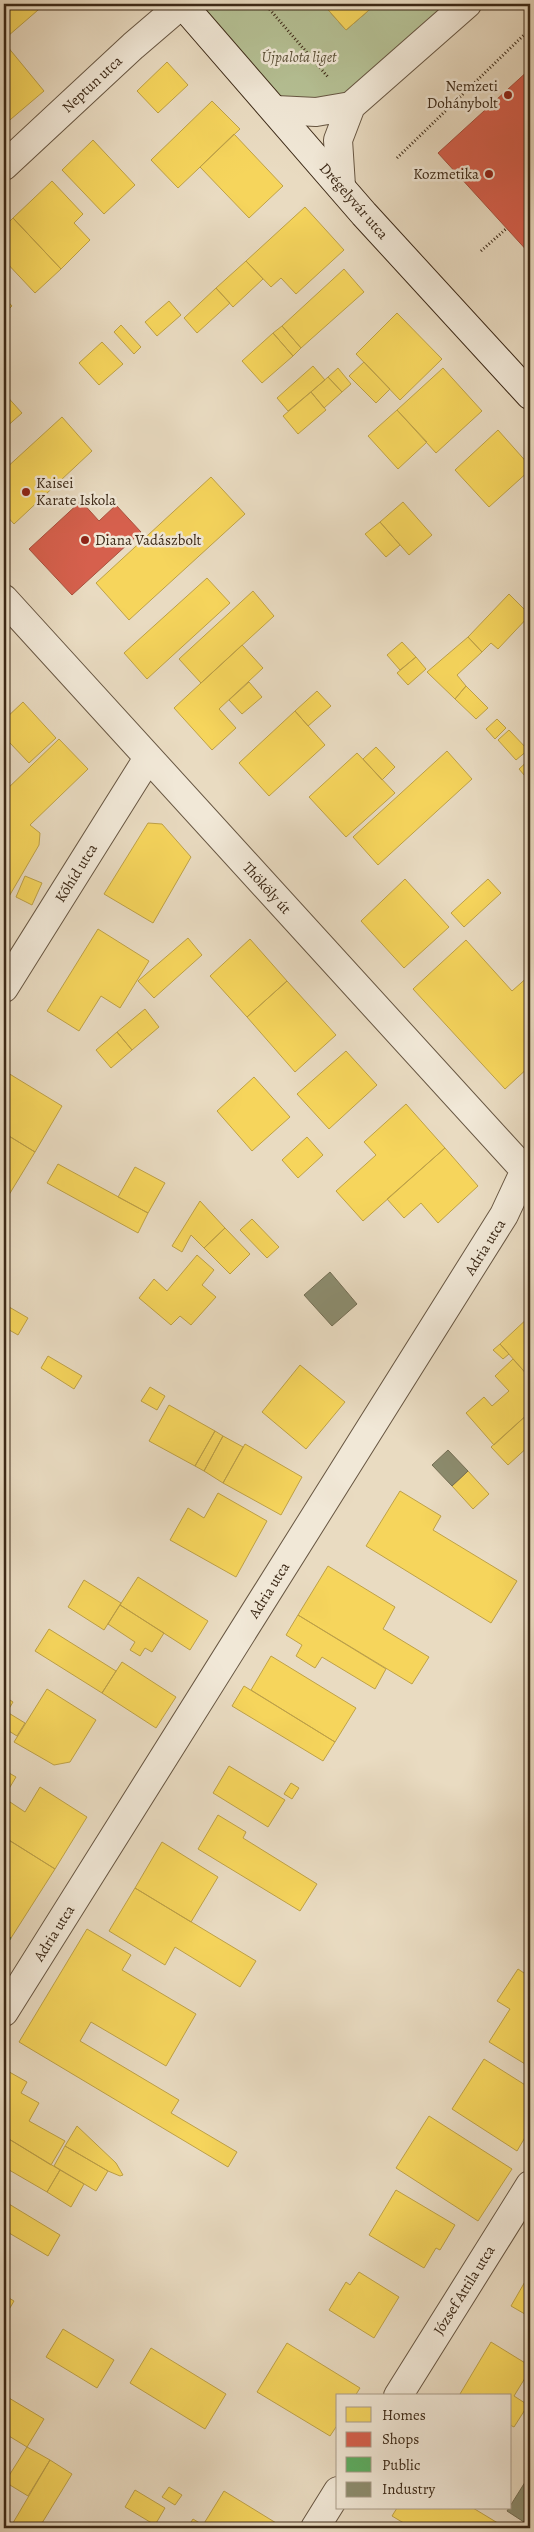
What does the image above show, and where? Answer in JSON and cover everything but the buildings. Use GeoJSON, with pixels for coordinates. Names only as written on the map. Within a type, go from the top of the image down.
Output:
{"type":"FeatureCollection","features":[{"type":"Feature","properties":{"kind":"street","name":"Drégelyvár utca"},"geometry":{"type":"LineString","coordinates":[[182,4],[342,186],[364,214],[530,395]]}},
{"type":"Feature","properties":{"kind":"street","name":"Neptun utca"},"geometry":{"type":"LineString","coordinates":[[4,166],[133,46],[182,4]]}},
{"type":"Feature","properties":{"kind":"street"},"geometry":{"type":"LineString","coordinates":[[342,186],[338,140],[351,106],[467,4]]}},
{"type":"Feature","properties":{"kind":"street"},"geometry":{"type":"LineString","coordinates":[[276,110],[316,112],[351,106]]}},
{"type":"Feature","properties":{"kind":"street","name":"Thököly út"},"geometry":{"type":"LineString","coordinates":[[4,599],[148,758],[529,1170]]}},
{"type":"Feature","properties":{"kind":"street","name":"Kőhíd utca"},"geometry":{"type":"LineString","coordinates":[[4,988],[148,758]]}},
{"type":"Feature","properties":{"kind":"street","name":"Adria utca"},"geometry":{"type":"LineString","coordinates":[[4,2012],[504,1216],[529,1170]]}},
{"type":"Feature","properties":{"kind":"street","name":"József Attila utca"},"geometry":{"type":"LineString","coordinates":[[399,2394],[530,2185]]}},
{"type":"Feature","properties":{"kind":"street"},"geometry":{"type":"LineString","coordinates":[[315,2528],[336,2494]]}},
{"type":"Feature","properties":{"kind":"path"},"geometry":{"type":"LineString","coordinates":[[265,4],[332,81]]}},
{"type":"Feature","properties":{"kind":"path"},"geometry":{"type":"LineString","coordinates":[[397,158],[530,29]]}},
{"type":"Feature","properties":{"kind":"path"},"geometry":{"type":"LineString","coordinates":[[481,251],[507,228]]}},
{"type":"Feature","properties":{"kind":"green space","name":"Újpalota liget"},"geometry":{"type":"Polygon","coordinates":[[[182,4],[323,4],[346,30],[376,4],[467,4],[351,106],[276,110],[182,4]]]}},
{"type":"Feature","properties":{"kind":"place","name":"Nemzeti Dohánybolt"},"geometry":{"type":"Point","coordinates":[508,95]}},
{"type":"Feature","properties":{"kind":"place","name":"Kozmetika"},"geometry":{"type":"Point","coordinates":[489,174]}},
{"type":"Feature","properties":{"kind":"place","name":"Kaisei Karate Iskola"},"geometry":{"type":"Point","coordinates":[26,492]}},
{"type":"Feature","properties":{"kind":"place","name":"Diana Vadászbolt"},"geometry":{"type":"Point","coordinates":[85,540]}}]}
